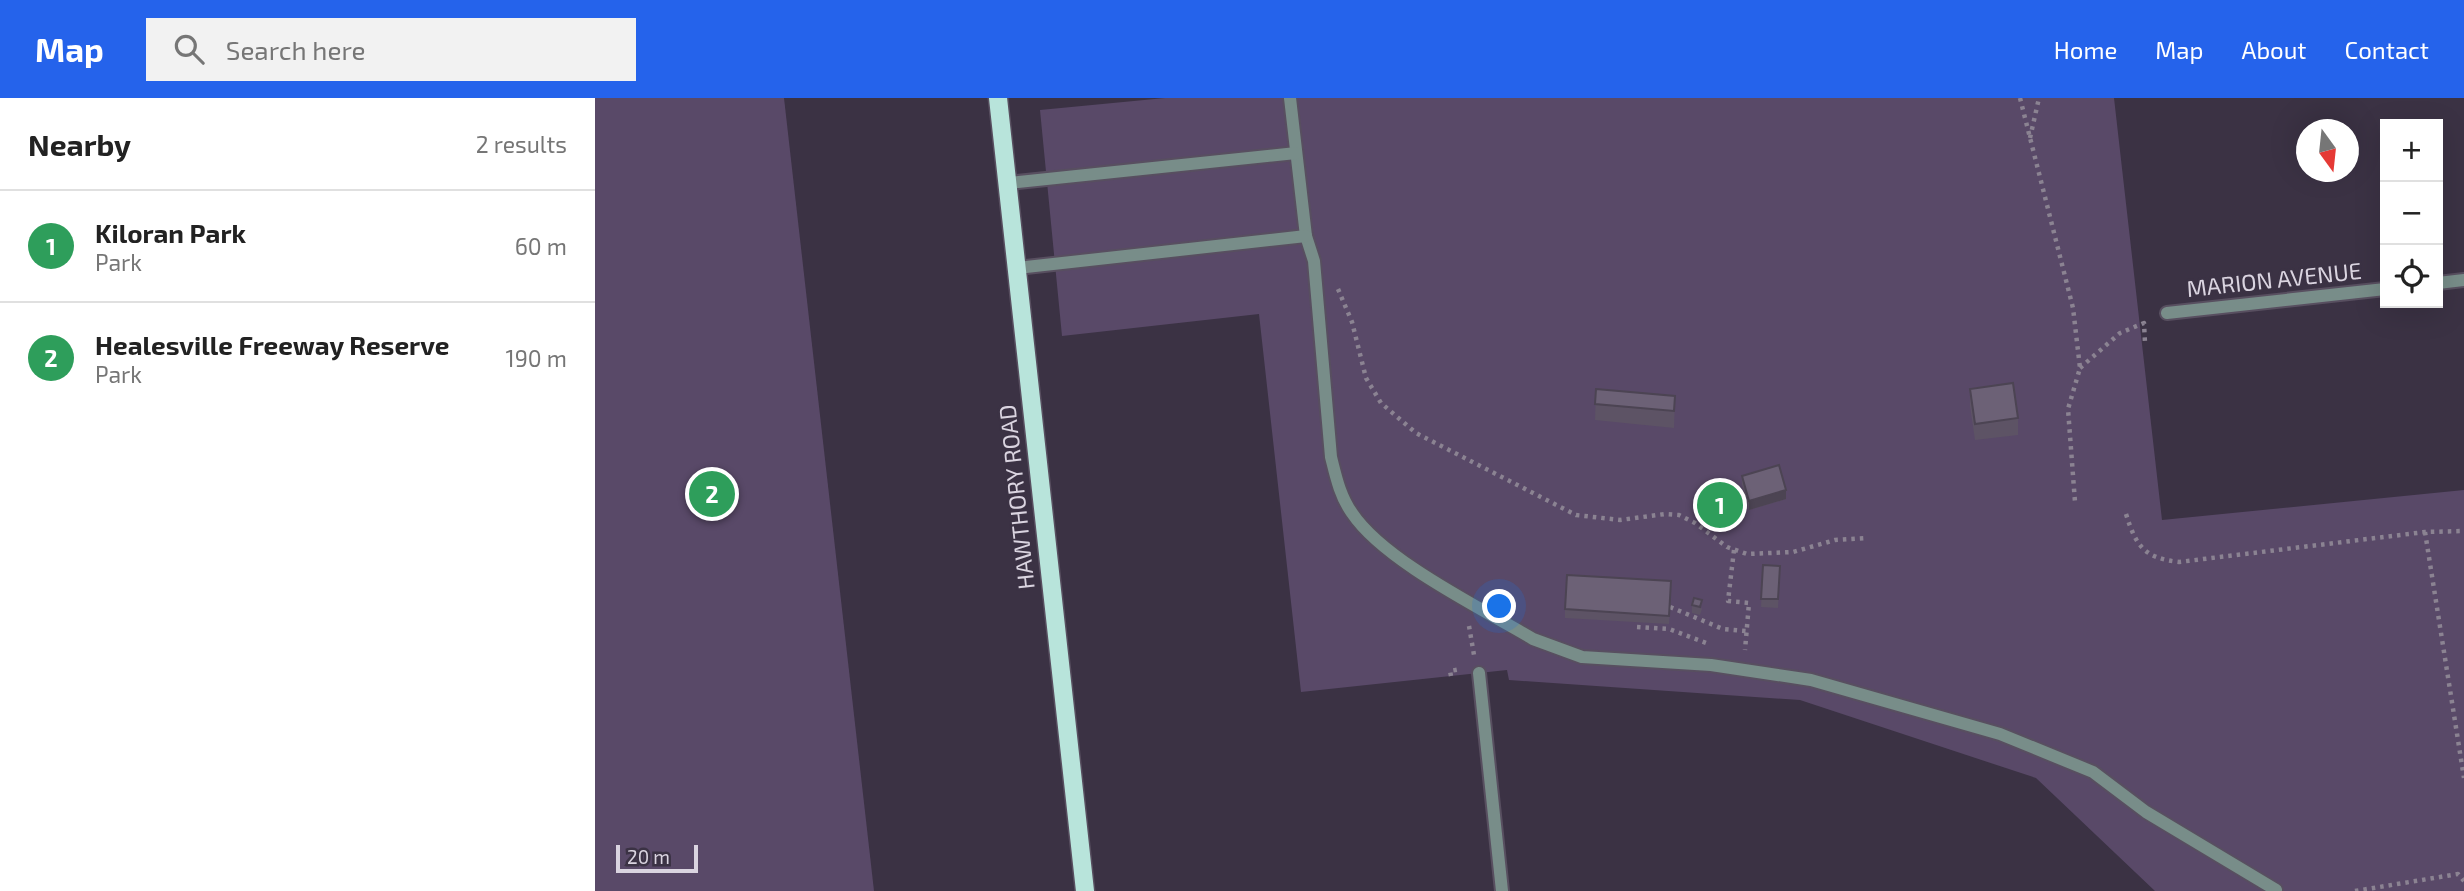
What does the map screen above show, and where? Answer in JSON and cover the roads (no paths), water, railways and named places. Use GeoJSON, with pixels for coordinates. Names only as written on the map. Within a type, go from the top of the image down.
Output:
{"type":"FeatureCollection","features":[{"type":"Feature","properties":{"kind":"main road","name":"HAWTHORY ROAD"},"geometry":{"type":"LineString","coordinates":[[998,98],[1085,891]]}},
{"type":"Feature","properties":{"kind":"street"},"geometry":{"type":"LineString","coordinates":[[1290,98],[1306,236],[1314,261],[1325,415],[1338,486],[1351,512],[1369,534],[1392,553],[1532,639],[1582,657],[1711,665],[1811,680],[2000,734],[2093,772],[2146,812],[2276,891]]}},
{"type":"Feature","properties":{"kind":"street"},"geometry":{"type":"LineString","coordinates":[[1008,183],[1296,153]]}},
{"type":"Feature","properties":{"kind":"street"},"geometry":{"type":"LineString","coordinates":[[1017,268],[1306,236]]}},
{"type":"Feature","properties":{"kind":"street"},"geometry":{"type":"LineString","coordinates":[[2443,282],[2464,280]]}},
{"type":"Feature","properties":{"kind":"street","name":"MARION AVENUE"},"geometry":{"type":"LineString","coordinates":[[2167,313],[2380,290]]}},
{"type":"Feature","properties":{"kind":"street"},"geometry":{"type":"LineString","coordinates":[[1479,673],[1502,891]]}},
{"type":"Feature","properties":{"kind":"place","name":"Healesville Freeway Reserve"},"geometry":{"type":"Point","coordinates":[712,494]}},
{"type":"Feature","properties":{"kind":"place","name":"Kiloran Park"},"geometry":{"type":"Point","coordinates":[1720,505]}}]}
